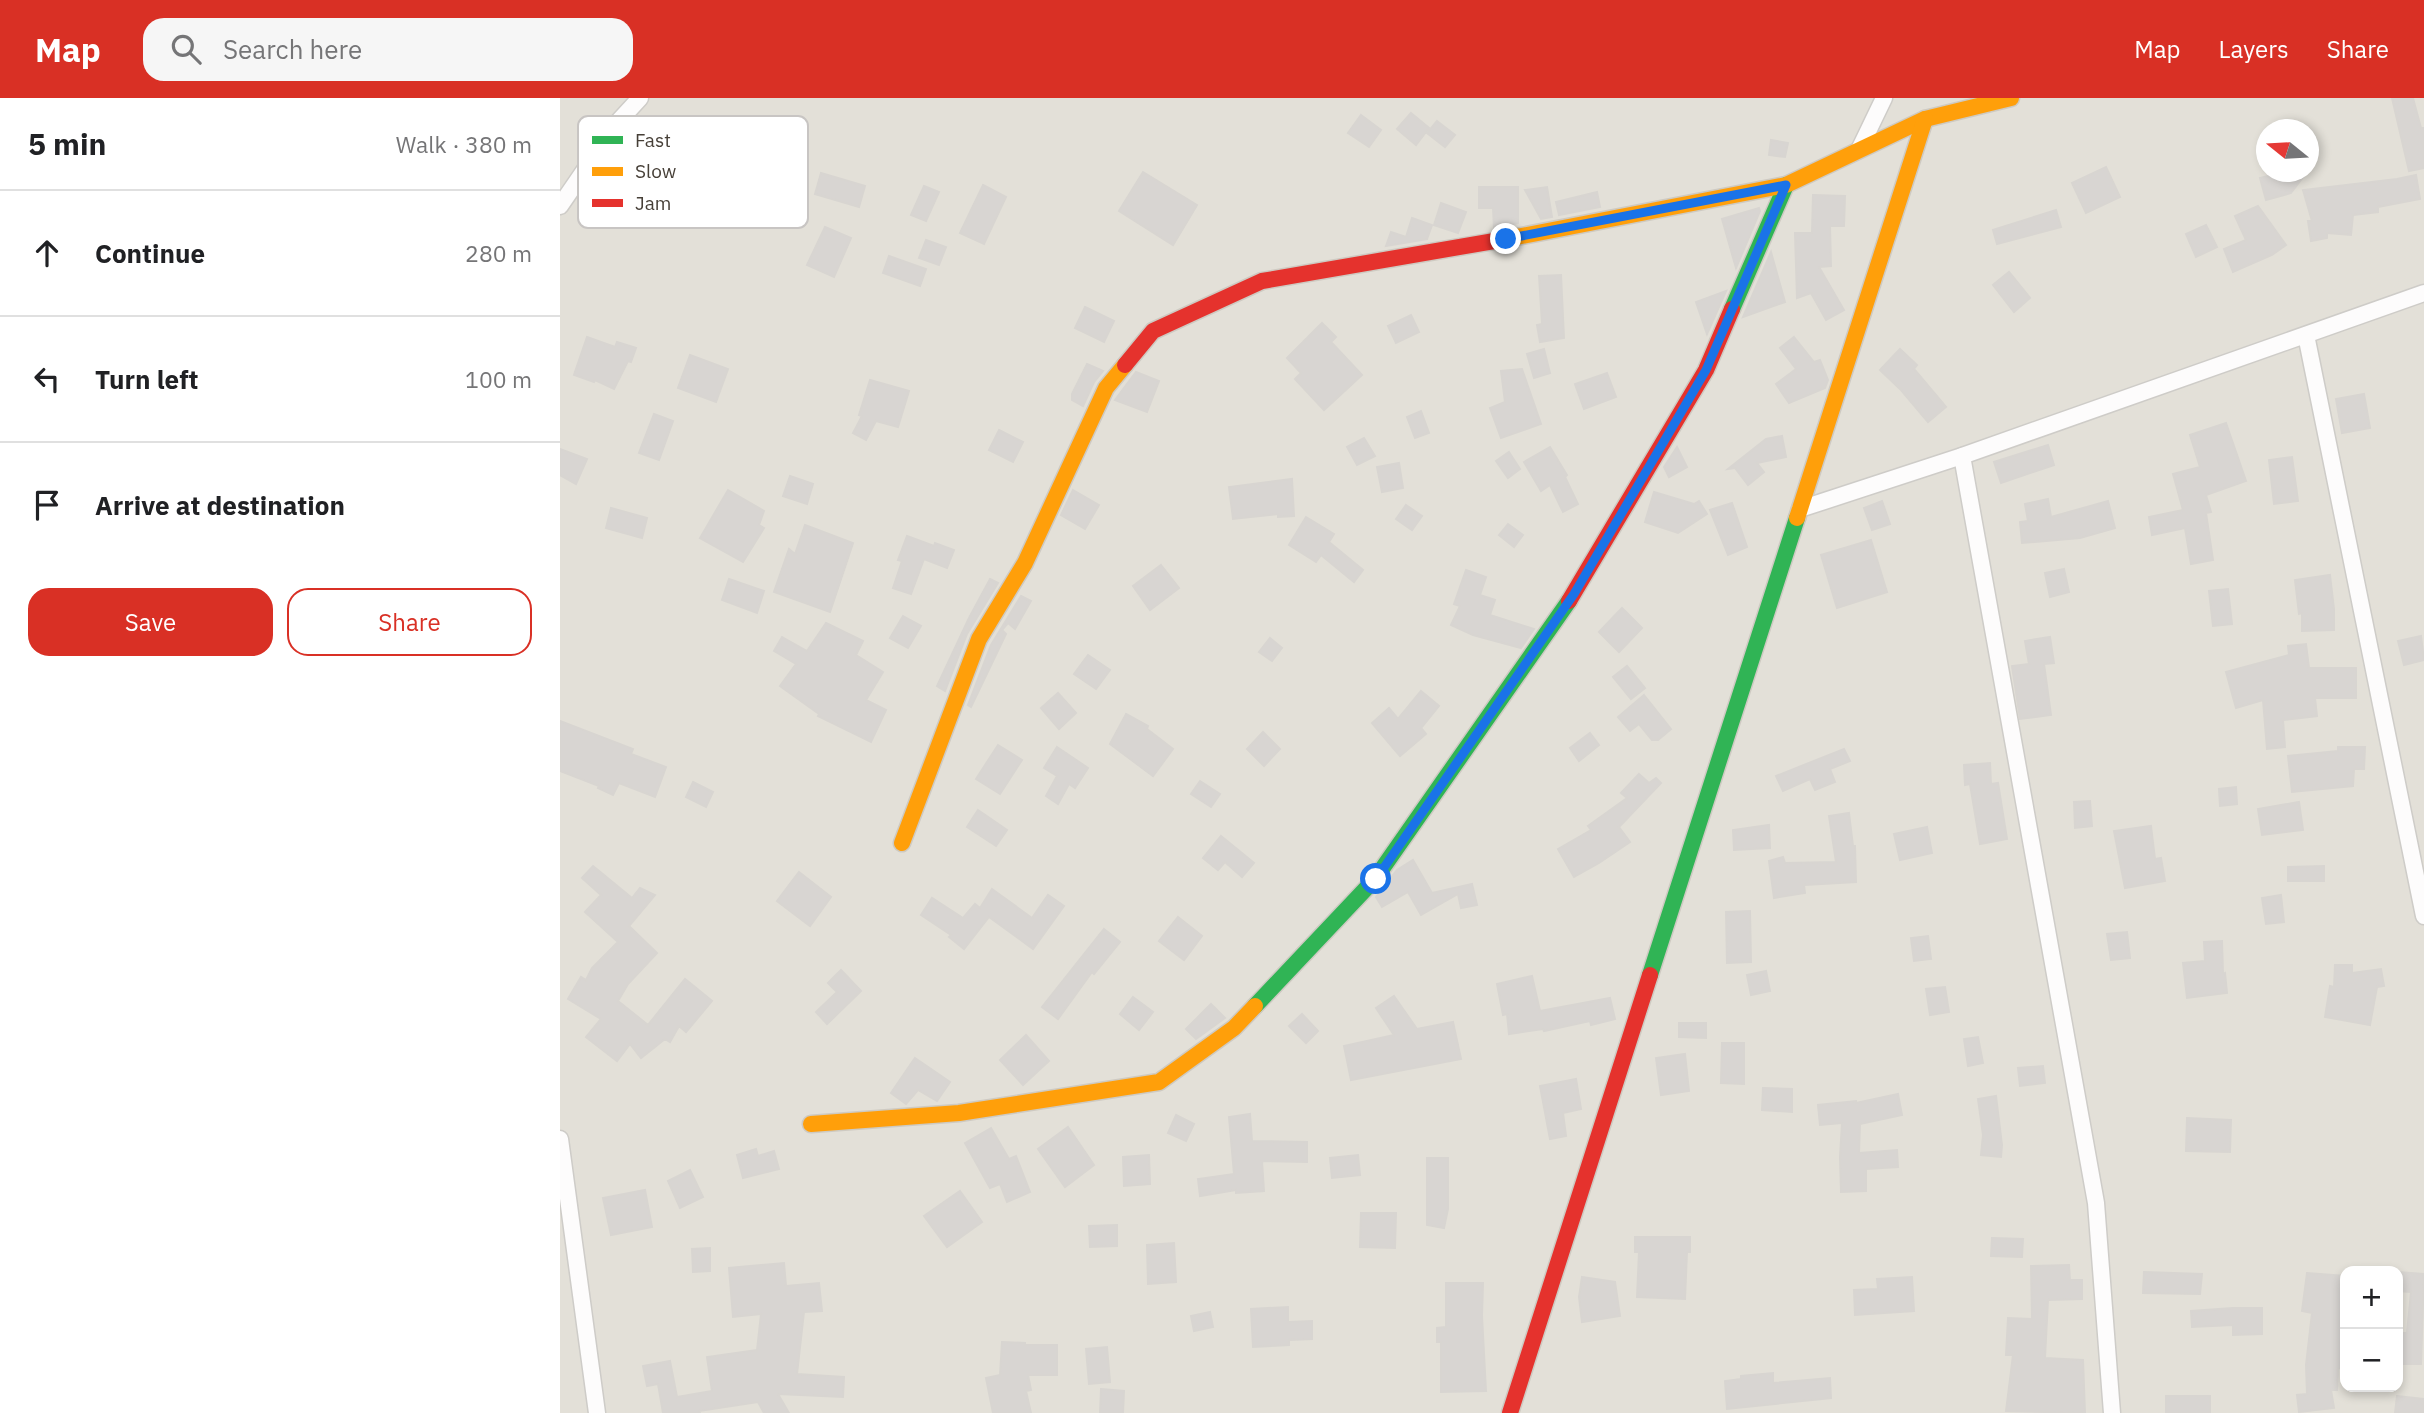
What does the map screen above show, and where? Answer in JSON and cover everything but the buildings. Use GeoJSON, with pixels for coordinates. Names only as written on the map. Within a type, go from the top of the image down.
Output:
{"type":"FeatureCollection","features":[{"type":"Feature","properties":{"kind":"street"},"geometry":{"type":"LineString","coordinates":[[623,116],[640,98]]}},
{"type":"Feature","properties":{"kind":"street"},"geometry":{"type":"LineString","coordinates":[[1859,150],[1884,98]]}},
{"type":"Feature","properties":{"kind":"street"},"geometry":{"type":"LineString","coordinates":[[902,843],[979,639],[1025,563],[1106,388],[1153,331],[1262,281],[1506,239],[1786,185],[1925,119],[2011,98]]}},
{"type":"Feature","properties":{"kind":"street"},"geometry":{"type":"LineString","coordinates":[[1510,1413],[1925,119]]}},
{"type":"Feature","properties":{"kind":"street"},"geometry":{"type":"LineString","coordinates":[[560,206],[578,180]]}},
{"type":"Feature","properties":{"kind":"street"},"geometry":{"type":"LineString","coordinates":[[811,1124],[959,1112],[1159,1082],[1234,1028],[1376,879],[1574,594],[1706,370],[1786,185]]}},
{"type":"Feature","properties":{"kind":"street"},"geometry":{"type":"LineString","coordinates":[[1800,509],[1962,456],[2424,293]]}},
{"type":"Feature","properties":{"kind":"street"},"geometry":{"type":"LineString","coordinates":[[2306,335],[2424,916]]}},
{"type":"Feature","properties":{"kind":"street"},"geometry":{"type":"LineString","coordinates":[[1962,456],[2096,1203],[2112,1413]]}},
{"type":"Feature","properties":{"kind":"street"},"geometry":{"type":"LineString","coordinates":[[560,1139],[597,1413]]}},
{"type":"Feature","properties":{"kind":"shaded area"},"geometry":{"type":"Polygon","coordinates":[[[560,98],[2424,98],[2424,1413],[560,1413],[560,98]]]}},
{"type":"Feature","properties":{"kind":"traffic: fast"},"geometry":{"type":"LineString","coordinates":[[1732,309],[1786,185]]}},
{"type":"Feature","properties":{"kind":"traffic: fast"},"geometry":{"type":"LineString","coordinates":[[1650,975],[1797,518]]}},
{"type":"Feature","properties":{"kind":"traffic: fast"},"geometry":{"type":"LineString","coordinates":[[1255,1006],[1375,879],[1569,601]]}},
{"type":"Feature","properties":{"kind":"traffic: slow"},"geometry":{"type":"LineString","coordinates":[[1506,239],[1786,185],[1925,119],[2011,98]]}},
{"type":"Feature","properties":{"kind":"traffic: slow"},"geometry":{"type":"LineString","coordinates":[[1797,518],[1925,119]]}},
{"type":"Feature","properties":{"kind":"traffic: slow"},"geometry":{"type":"LineString","coordinates":[[902,843],[979,639],[1025,563],[1106,388],[1125,365]]}},
{"type":"Feature","properties":{"kind":"traffic: slow"},"geometry":{"type":"LineString","coordinates":[[811,1124],[959,1113],[1159,1082],[1234,1028],[1255,1006]]}},
{"type":"Feature","properties":{"kind":"traffic: jam"},"geometry":{"type":"LineString","coordinates":[[1125,365],[1153,331],[1262,281],[1506,239]]}},
{"type":"Feature","properties":{"kind":"traffic: jam"},"geometry":{"type":"LineString","coordinates":[[1569,601],[1706,370],[1732,309]]}},
{"type":"Feature","properties":{"kind":"traffic: jam"},"geometry":{"type":"LineString","coordinates":[[1510,1413],[1650,975]]}},
{"type":"Feature","properties":{"kind":"route"},"geometry":{"type":"LineString","coordinates":[[1376,879],[1574,594],[1706,370],[1786,185],[1506,239]]}}]}
